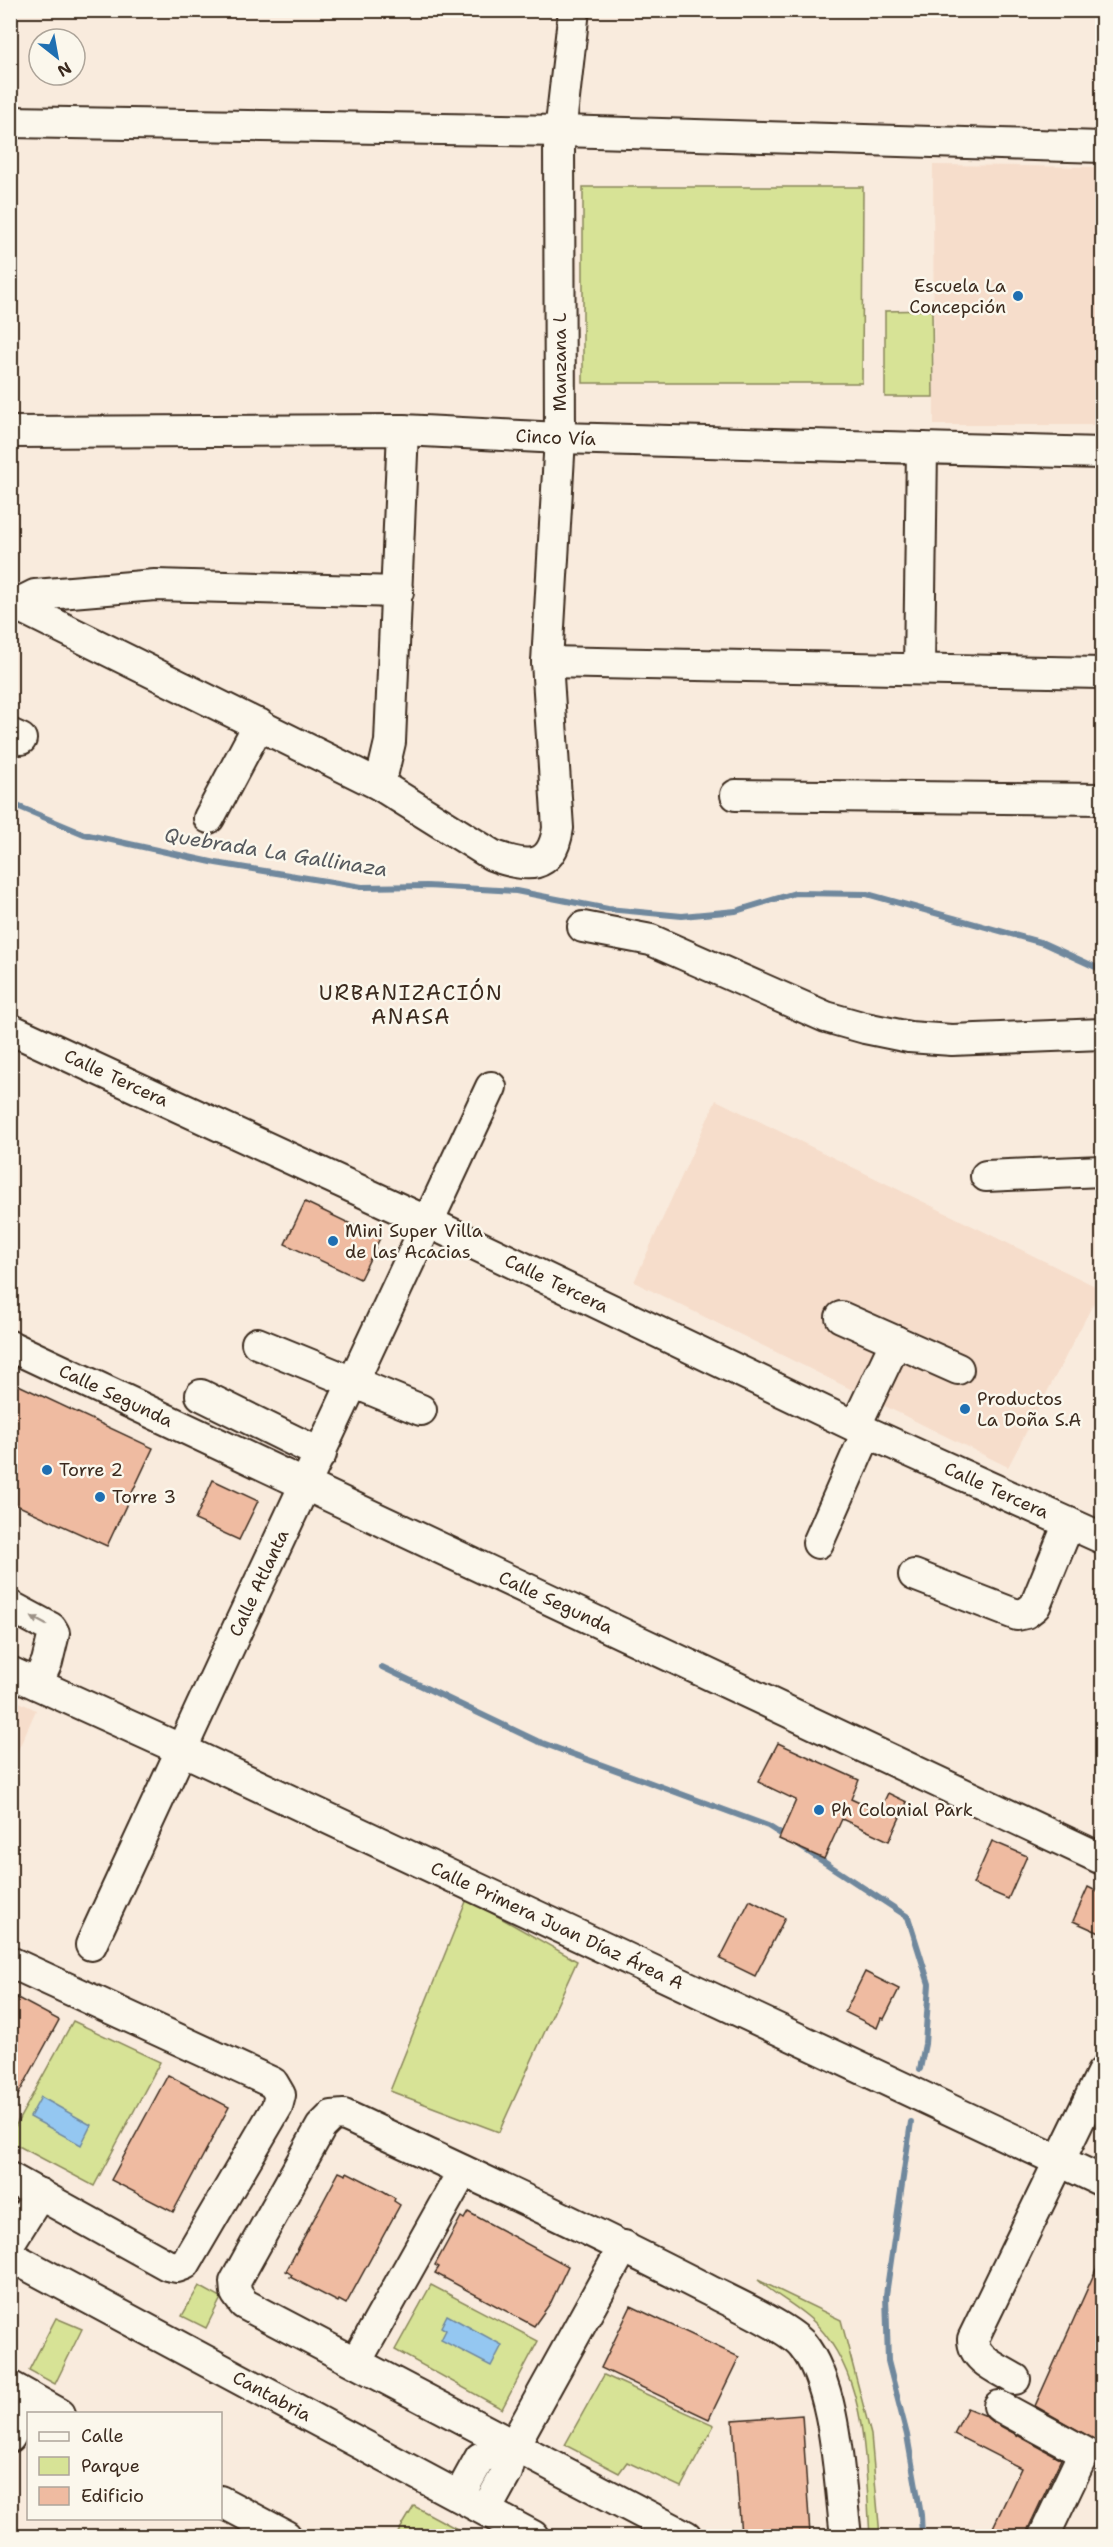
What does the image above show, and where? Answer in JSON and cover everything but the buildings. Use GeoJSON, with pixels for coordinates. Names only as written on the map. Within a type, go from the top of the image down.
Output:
{"type":"FeatureCollection","features":[{"type":"Feature","properties":{"kind":"street","name":"Manzana L"},"geometry":{"type":"LineString","coordinates":[[380,784],[492,855],[512,863],[540,862],[549,856],[556,843],[558,828],[547,662],[560,438],[560,144],[574,10]]}},
{"type":"Feature","properties":{"kind":"street"},"geometry":{"type":"LineString","coordinates":[[10,122],[560,144],[1102,147]]}},
{"type":"Feature","properties":{"kind":"street"},"geometry":{"type":"LineString","coordinates":[[16,604],[380,784],[390,742],[403,430]]}},
{"type":"Feature","properties":{"kind":"street","name":"Cinco Vía"},"geometry":{"type":"LineString","coordinates":[[10,432],[403,430],[560,438],[1102,453]]}},
{"type":"Feature","properties":{"kind":"street"},"geometry":{"type":"LineString","coordinates":[[919,669],[922,448]]}},
{"type":"Feature","properties":{"kind":"street"},"geometry":{"type":"LineString","coordinates":[[16,604],[35,595],[155,585],[398,592]]}},
{"type":"Feature","properties":{"kind":"street"},"geometry":{"type":"LineString","coordinates":[[547,662],[1102,673]]}},
{"type":"Feature","properties":{"kind":"street"},"geometry":{"type":"LineString","coordinates":[[209,818],[259,724]]}},
{"type":"Feature","properties":{"kind":"street"},"geometry":{"type":"LineString","coordinates":[[736,795],[1102,800]]}},
{"type":"Feature","properties":{"kind":"street"},"geometry":{"type":"LineString","coordinates":[[583,927],[651,940],[826,1017],[865,1028],[909,1037],[952,1040],[1102,1034]]}},
{"type":"Feature","properties":{"kind":"street","name":"Calle Tercera"},"geometry":{"type":"LineString","coordinates":[[10,1029],[1102,1538]]}},
{"type":"Feature","properties":{"kind":"street","name":"Calle Atlanta"},"geometry":{"type":"LineString","coordinates":[[91,1945],[180,1749],[307,1484],[491,1086]]}},
{"type":"Feature","properties":{"kind":"street"},"geometry":{"type":"LineString","coordinates":[[986,1176],[1102,1171]]}},
{"type":"Feature","properties":{"kind":"street"},"geometry":{"type":"LineString","coordinates":[[842,1317],[958,1369]]}},
{"type":"Feature","properties":{"kind":"street"},"geometry":{"type":"LineString","coordinates":[[818,1543],[896,1341]]}},
{"type":"Feature","properties":{"kind":"street"},"geometry":{"type":"LineString","coordinates":[[257,1343],[422,1410]]}},
{"type":"Feature","properties":{"kind":"street","name":"Calle Segunda"},"geometry":{"type":"LineString","coordinates":[[10,1346],[1102,1859]]}},
{"type":"Feature","properties":{"kind":"street"},"geometry":{"type":"LineString","coordinates":[[201,1395],[321,1454]]}},
{"type":"Feature","properties":{"kind":"street"},"geometry":{"type":"LineString","coordinates":[[914,1575],[1017,1615],[1026,1612],[1035,1606],[1070,1523]]}},
{"type":"Feature","properties":{"kind":"street"},"geometry":{"type":"LineString","coordinates":[[10,1606],[51,1628],[54,1633],[37,1684]]}},
{"type":"Feature","properties":{"kind":"street","name":"Calle Primera Juan Díaz Área A"},"geometry":{"type":"LineString","coordinates":[[10,1672],[180,1749],[1102,2181]]}},
{"type":"Feature","properties":{"kind":"street"},"geometry":{"type":"LineString","coordinates":[[10,1962],[273,2083],[280,2095],[277,2108],[185,2264],[177,2267],[167,2265],[27,2187]]}},
{"type":"Feature","properties":{"kind":"street"},"geometry":{"type":"LineString","coordinates":[[1015,2379],[979,2356],[973,2348],[973,2339],[1102,2073]]}},
{"type":"Feature","properties":{"kind":"street"},"geometry":{"type":"LineString","coordinates":[[686,2536],[244,2304],[236,2293],[236,2282],[321,2127],[332,2116],[344,2115],[624,2246],[767,2321],[801,2343],[821,2376],[832,2426],[846,2536]]}},
{"type":"Feature","properties":{"kind":"street"},"geometry":{"type":"LineString","coordinates":[[356,2362],[463,2171]]}},
{"type":"Feature","properties":{"kind":"street"},"geometry":{"type":"LineString","coordinates":[[10,2222],[27,2187]]}},
{"type":"Feature","properties":{"kind":"street"},"geometry":{"type":"LineString","coordinates":[[10,2242],[27,2187]]}},
{"type":"Feature","properties":{"kind":"street"},"geometry":{"type":"LineString","coordinates":[[493,2514],[624,2246]]}},
{"type":"Feature","properties":{"kind":"street","name":"Cantabria"},"geometry":{"type":"LineString","coordinates":[[10,2256],[533,2536]]}},
{"type":"Feature","properties":{"kind":"street"},"geometry":{"type":"LineString","coordinates":[[10,2437],[21,2392],[56,2412]]}},
{"type":"Feature","properties":{"kind":"street"},"geometry":{"type":"LineString","coordinates":[[999,2406],[1084,2452],[1044,2536]]}},
{"type":"Feature","properties":{"kind":"street"},"geometry":{"type":"LineString","coordinates":[[459,2496],[480,2458],[524,2450]]}},
{"type":"Feature","properties":{"kind":"street"},"geometry":{"type":"LineString","coordinates":[[222,2502],[286,2536]]}},
{"type":"Feature","properties":{"kind":"shaded area","name":"Escuela La Concepción"},"geometry":{"type":"Polygon","coordinates":[[[933,165],[1102,167],[1102,425],[934,425],[933,165]]]}},
{"type":"Feature","properties":{"kind":"shaded area","name":"Productos La Doña S.A"},"geometry":{"type":"Polygon","coordinates":[[[716,1100],[1101,1289],[1008,1467],[634,1282],[716,1100]]]}},
{"type":"Feature","properties":{"kind":"shaded area"},"geometry":{"type":"Polygon","coordinates":[[[11,1698],[36,1710],[11,1766],[11,1698]]]}},
{"type":"Feature","properties":{"kind":"green space"},"geometry":{"type":"Polygon","coordinates":[[[583,187],[863,187],[862,383],[583,383],[583,187]]]}},
{"type":"Feature","properties":{"kind":"green space"},"geometry":{"type":"Polygon","coordinates":[[[932,310],[933,397],[885,397],[885,311],[932,310]]]}},
{"type":"Feature","properties":{"kind":"green space"},"geometry":{"type":"Polygon","coordinates":[[[467,1899],[577,1961],[499,2132],[390,2091],[467,1899]]]}},
{"type":"Feature","properties":{"kind":"green space"},"geometry":{"type":"Polygon","coordinates":[[[73,2021],[160,2062],[94,2186],[11,2142],[11,2134],[73,2021]]]}},
{"type":"Feature","properties":{"kind":"green space"},"geometry":{"type":"Polygon","coordinates":[[[758,2280],[841,2320],[871,2435],[880,2536],[870,2536],[865,2453],[861,2425],[847,2371],[834,2347],[817,2325],[758,2280]]]}},
{"type":"Feature","properties":{"kind":"green space"},"geometry":{"type":"Polygon","coordinates":[[[431,2285],[538,2341],[502,2409],[395,2350],[431,2285]]]}},
{"type":"Feature","properties":{"kind":"green space"},"geometry":{"type":"Polygon","coordinates":[[[199,2286],[221,2298],[206,2328],[182,2316],[199,2286]]]}},
{"type":"Feature","properties":{"kind":"green space"},"geometry":{"type":"Polygon","coordinates":[[[56,2318],[82,2329],[55,2384],[29,2370],[56,2318]]]}},
{"type":"Feature","properties":{"kind":"green space"},"geometry":{"type":"Polygon","coordinates":[[[604,2375],[714,2425],[681,2487],[627,2462],[619,2473],[565,2445],[604,2375]]]}},
{"type":"Feature","properties":{"kind":"green space"},"geometry":{"type":"Polygon","coordinates":[[[414,2506],[470,2536],[396,2536],[414,2506]]]}},
{"type":"Feature","properties":{"kind":"water"},"geometry":{"type":"Polygon","coordinates":[[[41,2097],[91,2125],[81,2145],[30,2117],[41,2097]]]}},
{"type":"Feature","properties":{"kind":"water"},"geometry":{"type":"Polygon","coordinates":[[[447,2315],[502,2345],[491,2366],[441,2340],[446,2330],[441,2327],[447,2315]]]}},
{"type":"Feature","properties":{"kind":"waterway","name":"Quebrada La Gallinaza"},"geometry":{"type":"LineString","coordinates":[[10,803],[84,834],[216,863],[362,887],[427,886],[516,891],[608,909],[682,916],[736,911],[795,893],[867,894],[1043,943],[1102,970]]}},
{"type":"Feature","properties":{"kind":"waterway"},"geometry":{"type":"LineString","coordinates":[[382,1667],[537,1741],[768,1826],[787,1838]]}},
{"type":"Feature","properties":{"kind":"waterway"},"geometry":{"type":"LineString","coordinates":[[801,1847],[908,1917],[929,1984],[925,2044],[920,2069]]}},
{"type":"Feature","properties":{"kind":"waterway"},"geometry":{"type":"LineString","coordinates":[[911,2122],[886,2295],[888,2361],[907,2435],[921,2515],[922,2536]]}},
{"type":"Feature","properties":{"kind":"place","name":"Escuela La Concepción"},"geometry":{"type":"Point","coordinates":[1018,296]}},
{"type":"Feature","properties":{"kind":"place","name":"Mini Super Villa de las Acacias"},"geometry":{"type":"Point","coordinates":[333,1241]}},
{"type":"Feature","properties":{"kind":"place","name":"Productos La Doña S.A"},"geometry":{"type":"Point","coordinates":[965,1409]}},
{"type":"Feature","properties":{"kind":"place","name":"Torre 2"},"geometry":{"type":"Point","coordinates":[47,1470]}},
{"type":"Feature","properties":{"kind":"place","name":"Torre 3"},"geometry":{"type":"Point","coordinates":[100,1497]}},
{"type":"Feature","properties":{"kind":"place","name":"Ph Colonial Park"},"geometry":{"type":"Point","coordinates":[819,1810]}},
{"type":"Feature","properties":{"kind":"district","name":"URBANIZACIÓN ANASA"},"geometry":{"type":"Point","coordinates":[411,1005]}}]}
